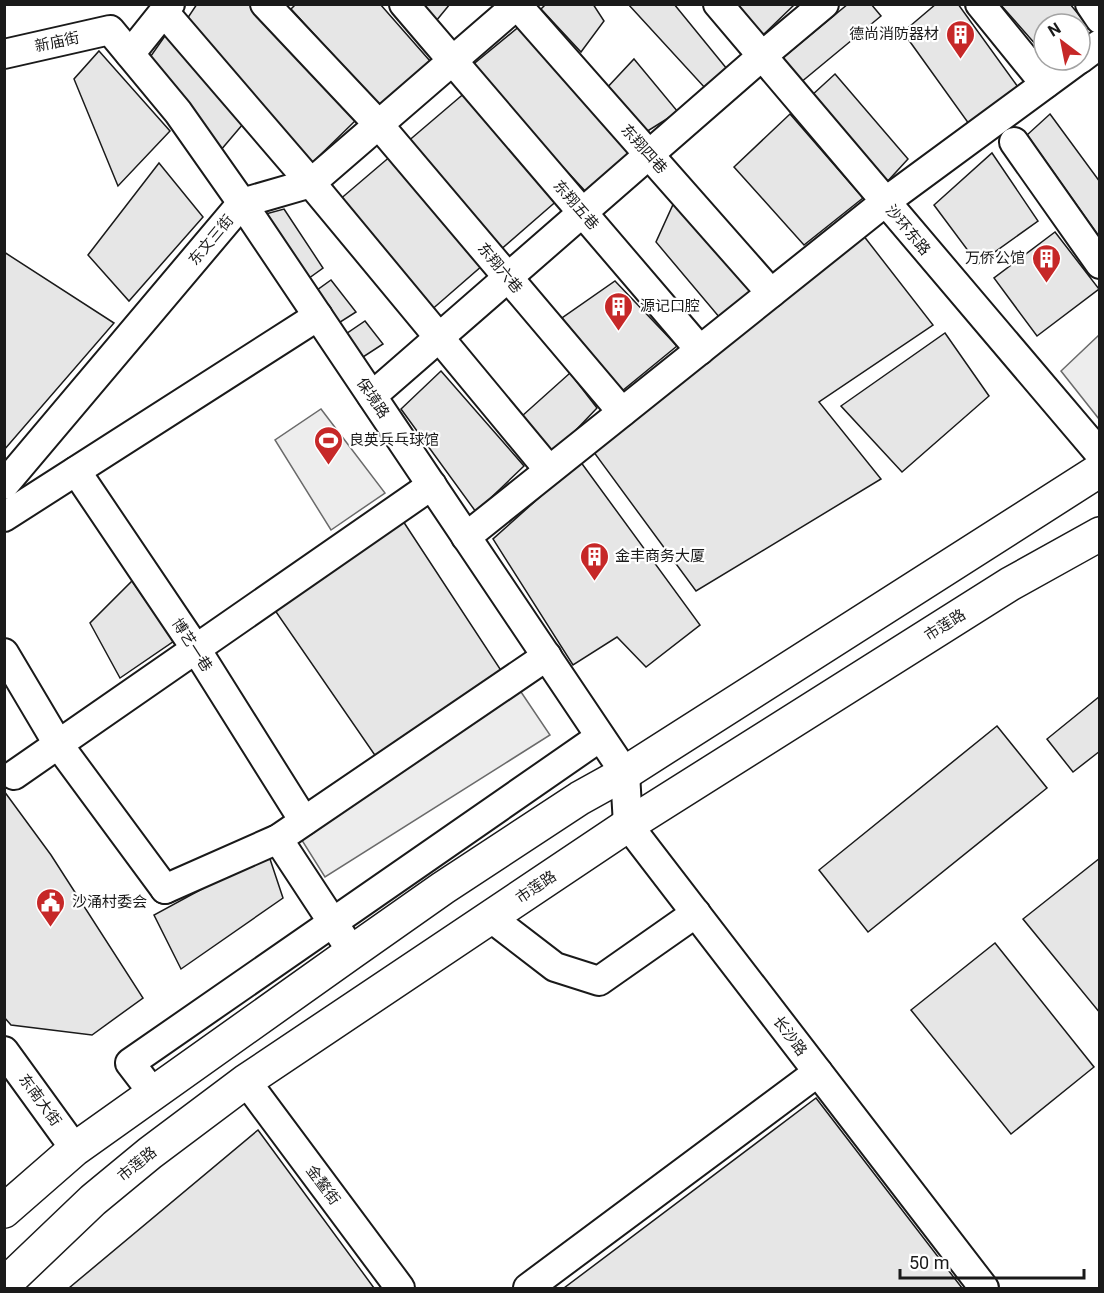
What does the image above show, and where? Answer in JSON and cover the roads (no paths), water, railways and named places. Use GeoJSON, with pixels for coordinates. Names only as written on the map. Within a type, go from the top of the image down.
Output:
{"type":"FeatureCollection","features":[{"type":"Feature","properties":{"kind":"main road"},"geometry":{"type":"LineString","coordinates":[[4,1211],[75,1149],[443,888],[580,798],[625,773],[1100,470]]}},
{"type":"Feature","properties":{"kind":"main road","name":"市莲路"},"geometry":{"type":"LineString","coordinates":[[4,1285],[93,1200],[150,1153],[246,1081],[628,825],[1010,584],[1100,534]]}},
{"type":"Feature","properties":{"kind":"street","name":"东翔六巷"},"geometry":{"type":"LineString","coordinates":[[265,4],[379,125],[622,412]]}},
{"type":"Feature","properties":{"kind":"street","name":"东翔五巷"},"geometry":{"type":"LineString","coordinates":[[404,4],[700,350]]}},
{"type":"Feature","properties":{"kind":"street","name":"沙环东路"},"geometry":{"type":"LineString","coordinates":[[718,4],[1100,454]]}},
{"type":"Feature","properties":{"kind":"street"},"geometry":{"type":"LineString","coordinates":[[372,396],[762,56],[825,4]]}},
{"type":"Feature","properties":{"kind":"street"},"geometry":{"type":"LineString","coordinates":[[980,4],[1045,84]]}},
{"type":"Feature","properties":{"kind":"street"},"geometry":{"type":"LineString","coordinates":[[1090,4],[1100,19]]}},
{"type":"Feature","properties":{"kind":"street","name":"东文三街"},"geometry":{"type":"LineString","coordinates":[[4,485],[242,203],[311,183],[518,5]]}},
{"type":"Feature","properties":{"kind":"street","name":"东翔四巷"},"geometry":{"type":"LineString","coordinates":[[518,5],[771,292]]}},
{"type":"Feature","properties":{"kind":"street"},"geometry":{"type":"LineString","coordinates":[[130,54],[167,8],[549,470]]}},
{"type":"Feature","properties":{"kind":"street","name":"保境路"},"geometry":{"type":"LineString","coordinates":[[110,30],[178,112],[242,203],[432,485],[542,660],[625,773]]}},
{"type":"Feature","properties":{"kind":"street","name":"新庙街"},"geometry":{"type":"LineString","coordinates":[[4,54],[110,30]]}},
{"type":"Feature","properties":{"kind":"street"},"geometry":{"type":"LineString","coordinates":[[466,537],[885,202],[1061,72]]}},
{"type":"Feature","properties":{"kind":"street"},"geometry":{"type":"LineString","coordinates":[[1014,142],[1100,264]]}},
{"type":"Feature","properties":{"kind":"street"},"geometry":{"type":"LineString","coordinates":[[4,517],[318,316]]}},
{"type":"Feature","properties":{"kind":"street","name":"博艺一巷"},"geometry":{"type":"LineString","coordinates":[[76,471],[196,649],[304,821]]}},
{"type":"Feature","properties":{"kind":"street"},"geometry":{"type":"LineString","coordinates":[[14,775],[432,485]]}},
{"type":"Feature","properties":{"kind":"street"},"geometry":{"type":"LineString","coordinates":[[4,653],[58,744],[165,889],[279,839],[542,660]]}},
{"type":"Feature","properties":{"kind":"street"},"geometry":{"type":"LineString","coordinates":[[279,839],[542,660]]}},
{"type":"Feature","properties":{"kind":"street"},"geometry":{"type":"LineString","coordinates":[[153,1093],[130,1063],[600,737]]}},
{"type":"Feature","properties":{"kind":"street"},"geometry":{"type":"LineString","coordinates":[[625,773],[628,825]]}},
{"type":"Feature","properties":{"kind":"street","name":"长沙路"},"geometry":{"type":"LineString","coordinates":[[628,825],[984,1288]]}},
{"type":"Feature","properties":{"kind":"street"},"geometry":{"type":"LineString","coordinates":[[279,839],[352,952]]}},
{"type":"Feature","properties":{"kind":"street"},"geometry":{"type":"LineString","coordinates":[[490,917],[555,967],[598,981],[696,913]]}},
{"type":"Feature","properties":{"kind":"street","name":"东南大街"},"geometry":{"type":"LineString","coordinates":[[4,1051],[75,1149]]}},
{"type":"Feature","properties":{"kind":"street"},"geometry":{"type":"LineString","coordinates":[[528,1288],[818,1072]]}},
{"type":"Feature","properties":{"kind":"street","name":"金鳌街"},"geometry":{"type":"LineString","coordinates":[[246,1081],[400,1288]]}},
{"type":"Feature","properties":{"kind":"place","name":"德尚消防器材"},"geometry":{"type":"Point","coordinates":[960,60]}},
{"type":"Feature","properties":{"kind":"place","name":"万侨公馆"},"geometry":{"type":"Point","coordinates":[1046,284]}},
{"type":"Feature","properties":{"kind":"place","name":"源记口腔"},"geometry":{"type":"Point","coordinates":[619,332]}},
{"type":"Feature","properties":{"kind":"place","name":"良英兵乓球馆"},"geometry":{"type":"Point","coordinates":[328,466]}},
{"type":"Feature","properties":{"kind":"place","name":"金丰商务大厦"},"geometry":{"type":"Point","coordinates":[594,582]}},
{"type":"Feature","properties":{"kind":"place","name":"沙涌村委会"},"geometry":{"type":"Point","coordinates":[51,928]}}]}
